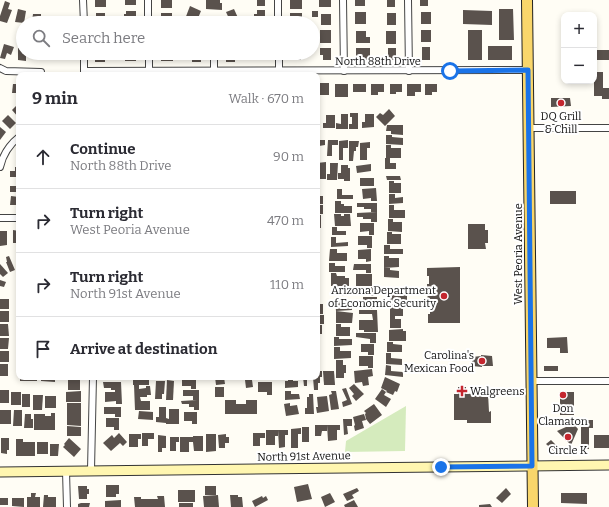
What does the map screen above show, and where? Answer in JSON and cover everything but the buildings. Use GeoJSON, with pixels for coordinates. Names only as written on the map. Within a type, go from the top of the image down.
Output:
{"type":"FeatureCollection","features":[{"type":"Feature","properties":{"kind":"main road","name":"West Peoria Avenue"},"geometry":{"type":"LineString","coordinates":[[527,0],[533,507]]}},
{"type":"Feature","properties":{"kind":"main road","name":"North 91st Avenue"},"geometry":{"type":"LineString","coordinates":[[0,472],[609,465]]}},
{"type":"Feature","properties":{"kind":"street"},"geometry":{"type":"LineString","coordinates":[[83,0],[84,16]]}},
{"type":"Feature","properties":{"kind":"street"},"geometry":{"type":"LineString","coordinates":[[148,0],[148,16]]}},
{"type":"Feature","properties":{"kind":"street"},"geometry":{"type":"LineString","coordinates":[[278,0],[278,16]]}},
{"type":"Feature","properties":{"kind":"street"},"geometry":{"type":"LineString","coordinates":[[343,0],[344,71]]}},
{"type":"Feature","properties":{"kind":"street"},"geometry":{"type":"LineString","coordinates":[[408,0],[409,71]]}},
{"type":"Feature","properties":{"kind":"street"},"geometry":{"type":"LineString","coordinates":[[84,60],[84,72]]}},
{"type":"Feature","properties":{"kind":"street"},"geometry":{"type":"LineString","coordinates":[[149,60],[149,71]]}},
{"type":"Feature","properties":{"kind":"street"},"geometry":{"type":"LineString","coordinates":[[214,60],[214,72]]}},
{"type":"Feature","properties":{"kind":"street"},"geometry":{"type":"LineString","coordinates":[[279,60],[279,71]]}},
{"type":"Feature","properties":{"kind":"street"},"geometry":{"type":"LineString","coordinates":[[0,68],[24,72]]}},
{"type":"Feature","properties":{"kind":"street","name":"North 88th Drive"},"geometry":{"type":"LineString","coordinates":[[116,72],[528,70]]}},
{"type":"Feature","properties":{"kind":"street"},"geometry":{"type":"LineString","coordinates":[[529,128],[609,128]]}},
{"type":"Feature","properties":{"kind":"street"},"geometry":{"type":"LineString","coordinates":[[0,167],[2,157],[16,140]]}},
{"type":"Feature","properties":{"kind":"street"},"geometry":{"type":"LineString","coordinates":[[0,218],[16,218]]}},
{"type":"Feature","properties":{"kind":"street"},"geometry":{"type":"LineString","coordinates":[[91,470],[93,380]]}},
{"type":"Feature","properties":{"kind":"street"},"geometry":{"type":"LineString","coordinates":[[531,381],[609,381]]}},
{"type":"Feature","properties":{"kind":"street"},"geometry":{"type":"LineString","coordinates":[[66,471],[67,507]]}},
{"type":"Feature","properties":{"kind":"green space"},"geometry":{"type":"Polygon","coordinates":[[[406,406],[405,451],[345,452],[346,441],[406,406]]]}},
{"type":"Feature","properties":{"kind":"place","name":"DQ Grill & Chill"},"geometry":{"type":"Point","coordinates":[561,103]}},
{"type":"Feature","properties":{"kind":"place","name":"Arizona Department of Economic Security"},"geometry":{"type":"Point","coordinates":[444,296]}},
{"type":"Feature","properties":{"kind":"place","name":"Carolina's Mexican Food"},"geometry":{"type":"Point","coordinates":[482,361]}},
{"type":"Feature","properties":{"kind":"place","name":"Walgreens"},"geometry":{"type":"Point","coordinates":[462,391]}},
{"type":"Feature","properties":{"kind":"place","name":"Don Clamaton"},"geometry":{"type":"Point","coordinates":[563,395]}},
{"type":"Feature","properties":{"kind":"place","name":"Circle K"},"geometry":{"type":"Point","coordinates":[568,437]}},
{"type":"Feature","properties":{"kind":"route"},"geometry":{"type":"LineString","coordinates":[[441,467],[532,466],[528,70],[450,71]]}}]}
